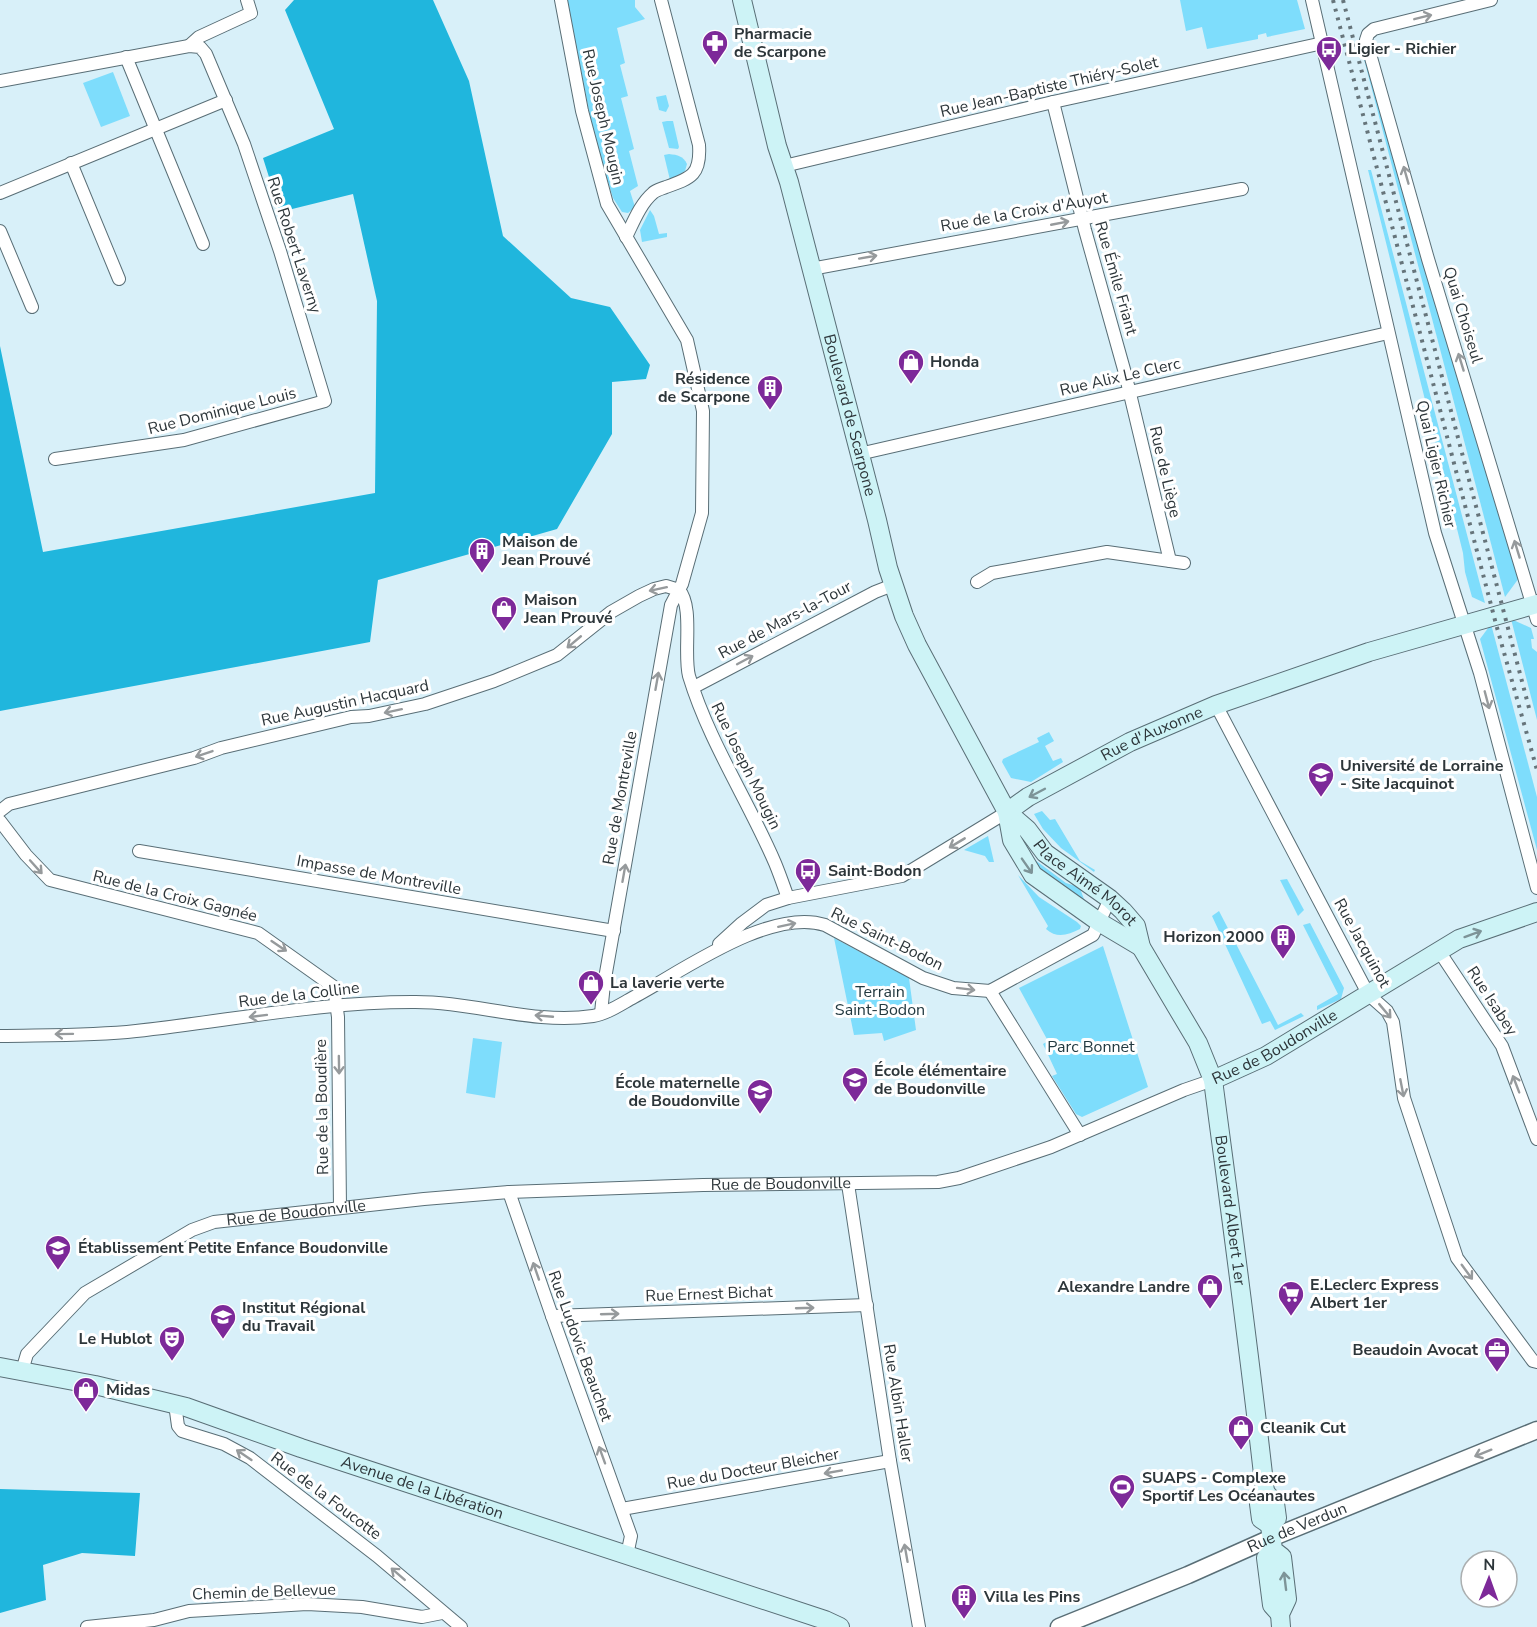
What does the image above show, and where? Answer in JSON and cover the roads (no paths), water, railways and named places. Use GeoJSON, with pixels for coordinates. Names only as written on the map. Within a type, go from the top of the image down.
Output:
{"type":"FeatureCollection","features":[{"type":"Feature","properties":{"kind":"main road","name":"Boulevard de Scarpone"},"geometry":{"type":"LineString","coordinates":[[742,0],[777,146],[893,585],[918,645],[1007,812]]}},
{"type":"Feature","properties":{"kind":"main road","name":"Rue d'Auxonne"},"geometry":{"type":"LineString","coordinates":[[1007,812],[1028,797],[1069,777],[1130,742],[1216,705],[1358,656],[1464,624],[1536,610]]}},
{"type":"Feature","properties":{"kind":"main road","name":"Place Aimé Morot"},"geometry":{"type":"LineString","coordinates":[[1007,812],[1027,829],[1045,853],[1110,899],[1123,911],[1136,926],[1141,947]]}},
{"type":"Feature","properties":{"kind":"main road","name":"Place Aimé Morot"},"geometry":{"type":"LineString","coordinates":[[1007,812],[1012,840],[1033,875],[1099,922],[1141,947]]}},
{"type":"Feature","properties":{"kind":"main road","name":"Rue de Boudonville"},"geometry":{"type":"LineString","coordinates":[[1213,1080],[1266,1056],[1468,935],[1537,912]]}},
{"type":"Feature","properties":{"kind":"main road","name":"Boulevard Albert 1er"},"geometry":{"type":"LineString","coordinates":[[1141,947],[1198,1043],[1213,1080],[1250,1353],[1265,1492],[1259,1504],[1261,1519],[1282,1557],[1287,1599],[1280,1620]]}},
{"type":"Feature","properties":{"kind":"main road","name":"Avenue de la Libération"},"geometry":{"type":"LineString","coordinates":[[0,1367],[113,1389],[175,1404],[301,1448],[825,1620],[840,1627]]}},
{"type":"Feature","properties":{"kind":"street"},"geometry":{"type":"LineString","coordinates":[[0,81],[189,46],[199,37],[251,13],[247,0]]}},
{"type":"Feature","properties":{"kind":"street","name":"Rue Joseph Mougin"},"geometry":{"type":"LineString","coordinates":[[561,0],[582,111],[607,204],[687,340],[703,411],[702,513],[690,560],[679,590],[685,605],[688,669],[707,728],[775,862],[788,898]]}},
{"type":"Feature","properties":{"kind":"street"},"geometry":{"type":"LineString","coordinates":[[626,237],[644,203],[654,191],[686,180],[695,173],[699,165],[699,145],[661,0]]}},
{"type":"Feature","properties":{"kind":"street","name":"Quai Ligier Richier"},"geometry":{"type":"LineString","coordinates":[[1312,0],[1435,533],[1480,673],[1537,888]]}},
{"type":"Feature","properties":{"kind":"street","name":"Quai Choiseul"},"geometry":{"type":"LineString","coordinates":[[1491,0],[1374,29],[1368,34],[1367,44],[1428,259],[1536,610]]}},
{"type":"Feature","properties":{"kind":"street","name":"Rue Jean-Baptiste Thiéry-Solet"},"geometry":{"type":"LineString","coordinates":[[784,166],[1053,102],[1323,43]]}},
{"type":"Feature","properties":{"kind":"street","name":"Rue Robert Laverny"},"geometry":{"type":"LineString","coordinates":[[189,46],[200,47],[206,54],[244,144],[280,251],[325,401]]}},
{"type":"Feature","properties":{"kind":"street"},"geometry":{"type":"LineString","coordinates":[[126,57],[202,244]]}},
{"type":"Feature","properties":{"kind":"street"},"geometry":{"type":"LineString","coordinates":[[0,193],[226,100]]}},
{"type":"Feature","properties":{"kind":"street","name":"Rue Émile Friant"},"geometry":{"type":"LineString","coordinates":[[1053,102],[1129,392]]}},
{"type":"Feature","properties":{"kind":"street"},"geometry":{"type":"LineString","coordinates":[[72,163],[119,279]]}},
{"type":"Feature","properties":{"kind":"street","name":"Rue de la Croix d'Auyot"},"geometry":{"type":"LineString","coordinates":[[811,269],[1242,189]]}},
{"type":"Feature","properties":{"kind":"street"},"geometry":{"type":"LineString","coordinates":[[0,231],[32,307]]}},
{"type":"Feature","properties":{"kind":"street","name":"Rue Alix Le Clerc"},"geometry":{"type":"LineString","coordinates":[[860,454],[1388,333]]}},
{"type":"Feature","properties":{"kind":"street","name":"Rue de Liège"},"geometry":{"type":"LineString","coordinates":[[1129,392],[1170,561]]}},
{"type":"Feature","properties":{"kind":"street","name":"Rue Dominique Louis"},"geometry":{"type":"LineString","coordinates":[[55,459],[184,440],[325,401]]}},
{"type":"Feature","properties":{"kind":"street"},"geometry":{"type":"LineString","coordinates":[[977,582],[992,573],[1107,552],[1184,563]]}},
{"type":"Feature","properties":{"kind":"street","name":"Rue de Mars-la-Tour"},"geometry":{"type":"LineString","coordinates":[[694,687],[875,592],[893,585]]}},
{"type":"Feature","properties":{"kind":"street","name":"Rue Augustin Hacquard"},"geometry":{"type":"LineString","coordinates":[[0,811],[9,804],[194,758],[221,748],[351,717],[369,716],[454,696],[557,655],[611,612],[654,589],[666,586],[679,590]]}},
{"type":"Feature","properties":{"kind":"street","name":"Rue de Montreville"},"geometry":{"type":"LineString","coordinates":[[601,1013],[671,605],[679,590]]}},
{"type":"Feature","properties":{"kind":"street","name":"Rue Jacquinot"},"geometry":{"type":"LineString","coordinates":[[1216,705],[1370,995],[1387,1011],[1393,1023],[1404,1098],[1457,1258],[1535,1362]]}},
{"type":"Feature","properties":{"kind":"street","name":"Rue d'Auxonne"},"geometry":{"type":"LineString","coordinates":[[788,898],[902,876],[1007,812]]}},
{"type":"Feature","properties":{"kind":"street","name":"Rue de la Croix Gagnée"},"geometry":{"type":"LineString","coordinates":[[0,822],[26,855],[50,880],[258,933],[330,982],[336,990],[337,1006]]}},
{"type":"Feature","properties":{"kind":"street","name":"Impasse de Montreville"},"geometry":{"type":"LineString","coordinates":[[139,851],[614,931]]}},
{"type":"Feature","properties":{"kind":"street","name":"Rue Saint-Bodon"},"geometry":{"type":"LineString","coordinates":[[712,951],[766,905],[788,898]]}},
{"type":"Feature","properties":{"kind":"street"},"geometry":{"type":"LineString","coordinates":[[1080,1135],[990,991],[1093,934],[1110,899]]}},
{"type":"Feature","properties":{"kind":"street"},"geometry":{"type":"LineString","coordinates":[[751,916],[757,932]]}},
{"type":"Feature","properties":{"kind":"street","name":"Rue Saint-Bodon"},"geometry":{"type":"LineString","coordinates":[[601,1013],[639,994],[712,951],[757,932],[789,924],[818,923],[923,978],[953,988],[990,991]]}},
{"type":"Feature","properties":{"kind":"street","name":"Rue Isabey"},"geometry":{"type":"LineString","coordinates":[[1439,951],[1502,1046],[1537,1139]]}},
{"type":"Feature","properties":{"kind":"street","name":"Rue de la Colline"},"geometry":{"type":"LineString","coordinates":[[0,1036],[134,1031],[337,1006],[418,1002],[551,1017],[592,1016],[601,1013]]}},
{"type":"Feature","properties":{"kind":"street","name":"Rue de la Boudière"},"geometry":{"type":"LineString","coordinates":[[337,1006],[340,1208]]}},
{"type":"Feature","properties":{"kind":"street","name":"Rue de Boudonville"},"geometry":{"type":"LineString","coordinates":[[22,1371],[27,1354],[85,1293],[205,1224],[509,1192],[703,1185],[947,1181],[1080,1135],[1184,1090],[1213,1080]]}},
{"type":"Feature","properties":{"kind":"street","name":"Rue Albin Haller"},"geometry":{"type":"LineString","coordinates":[[848,1184],[890,1461],[919,1627]]}},
{"type":"Feature","properties":{"kind":"street","name":"Rue Ludovic Beauchet"},"geometry":{"type":"LineString","coordinates":[[509,1192],[631,1536],[627,1555]]}},
{"type":"Feature","properties":{"kind":"street","name":"Rue Ernest Bichat"},"geometry":{"type":"LineString","coordinates":[[552,1316],[867,1305]]}},
{"type":"Feature","properties":{"kind":"street","name":"Rue de la Foucotte"},"geometry":{"type":"LineString","coordinates":[[175,1404],[178,1426],[182,1431],[224,1444],[250,1458],[377,1556],[461,1627]]}},
{"type":"Feature","properties":{"kind":"street","name":"Rue de Verdun"},"geometry":{"type":"LineString","coordinates":[[1059,1627],[1188,1575],[1271,1537],[1537,1430]]}},
{"type":"Feature","properties":{"kind":"street","name":"Rue du Docteur Bleicher"},"geometry":{"type":"LineString","coordinates":[[622,1509],[890,1461]]}},
{"type":"Feature","properties":{"kind":"street","name":"Chemin de Bellevue"},"geometry":{"type":"LineString","coordinates":[[87,1627],[156,1624],[189,1611],[318,1603],[362,1607],[422,1617],[442,1613]]}},
{"type":"Feature","properties":{"kind":"railway"},"geometry":{"type":"LineString","coordinates":[[1333,0],[1496,624],[1537,770]]}},
{"type":"Feature","properties":{"kind":"railway"},"geometry":{"type":"LineString","coordinates":[[1343,0],[1529,708]]}},
{"type":"Feature","properties":{"kind":"place","name":"Pharmacie de Scarpone"},"geometry":{"type":"Point","coordinates":[715,66]}},
{"type":"Feature","properties":{"kind":"place","name":"Ligier - Richier"},"geometry":{"type":"Point","coordinates":[1329,72]}},
{"type":"Feature","properties":{"kind":"place","name":"Honda"},"geometry":{"type":"Point","coordinates":[911,385]}},
{"type":"Feature","properties":{"kind":"place","name":"Résidence de Scarpone"},"geometry":{"type":"Point","coordinates":[770,411]}},
{"type":"Feature","properties":{"kind":"place","name":"Maison de Jean Prouvé"},"geometry":{"type":"Point","coordinates":[482,574]}},
{"type":"Feature","properties":{"kind":"place","name":"Maison Jean Prouvé"},"geometry":{"type":"Point","coordinates":[504,632]}},
{"type":"Feature","properties":{"kind":"place","name":"Université de Lorraine - Site Jacquinot"},"geometry":{"type":"Point","coordinates":[1321,798]}},
{"type":"Feature","properties":{"kind":"place","name":"Saint-Bodon"},"geometry":{"type":"Point","coordinates":[808,894]}},
{"type":"Feature","properties":{"kind":"place","name":"Horizon 2000"},"geometry":{"type":"Point","coordinates":[1283,960]}},
{"type":"Feature","properties":{"kind":"place","name":"La laverie verte"},"geometry":{"type":"Point","coordinates":[591,1006]}},
{"type":"Feature","properties":{"kind":"place","name":"École élémentaire de Boudonville"},"geometry":{"type":"Point","coordinates":[855,1103]}},
{"type":"Feature","properties":{"kind":"place","name":"École maternelle de Boudonville"},"geometry":{"type":"Point","coordinates":[760,1115]}},
{"type":"Feature","properties":{"kind":"place","name":"Établissement Petite Enfance Boudonville"},"geometry":{"type":"Point","coordinates":[58,1271]}},
{"type":"Feature","properties":{"kind":"place","name":"Alexandre Landre"},"geometry":{"type":"Point","coordinates":[1210,1310]}},
{"type":"Feature","properties":{"kind":"place","name":"E.Leclerc Express Albert 1er"},"geometry":{"type":"Point","coordinates":[1291,1317]}},
{"type":"Feature","properties":{"kind":"place","name":"Institut Régional du Travail"},"geometry":{"type":"Point","coordinates":[223,1340]}},
{"type":"Feature","properties":{"kind":"place","name":"Le Hublot"},"geometry":{"type":"Point","coordinates":[172,1362]}},
{"type":"Feature","properties":{"kind":"place","name":"Beaudoin Avocat"},"geometry":{"type":"Point","coordinates":[1497,1373]}},
{"type":"Feature","properties":{"kind":"place","name":"Midas"},"geometry":{"type":"Point","coordinates":[86,1413]}},
{"type":"Feature","properties":{"kind":"place","name":"Cleanik Cut"},"geometry":{"type":"Point","coordinates":[1241,1451]}},
{"type":"Feature","properties":{"kind":"place","name":"SUAPS - Complexe Sportif Les Océanautes"},"geometry":{"type":"Point","coordinates":[1122,1510]}},
{"type":"Feature","properties":{"kind":"place","name":"Villa les Pins"},"geometry":{"type":"Point","coordinates":[964,1620]}},
{"type":"Feature","properties":{"kind":"park label","name":"Terrain Saint-Bodon"},"geometry":{"type":"Point","coordinates":[880,1001]}},
{"type":"Feature","properties":{"kind":"park label","name":"Parc Bonnet"},"geometry":{"type":"Point","coordinates":[1091,1047]}}]}
